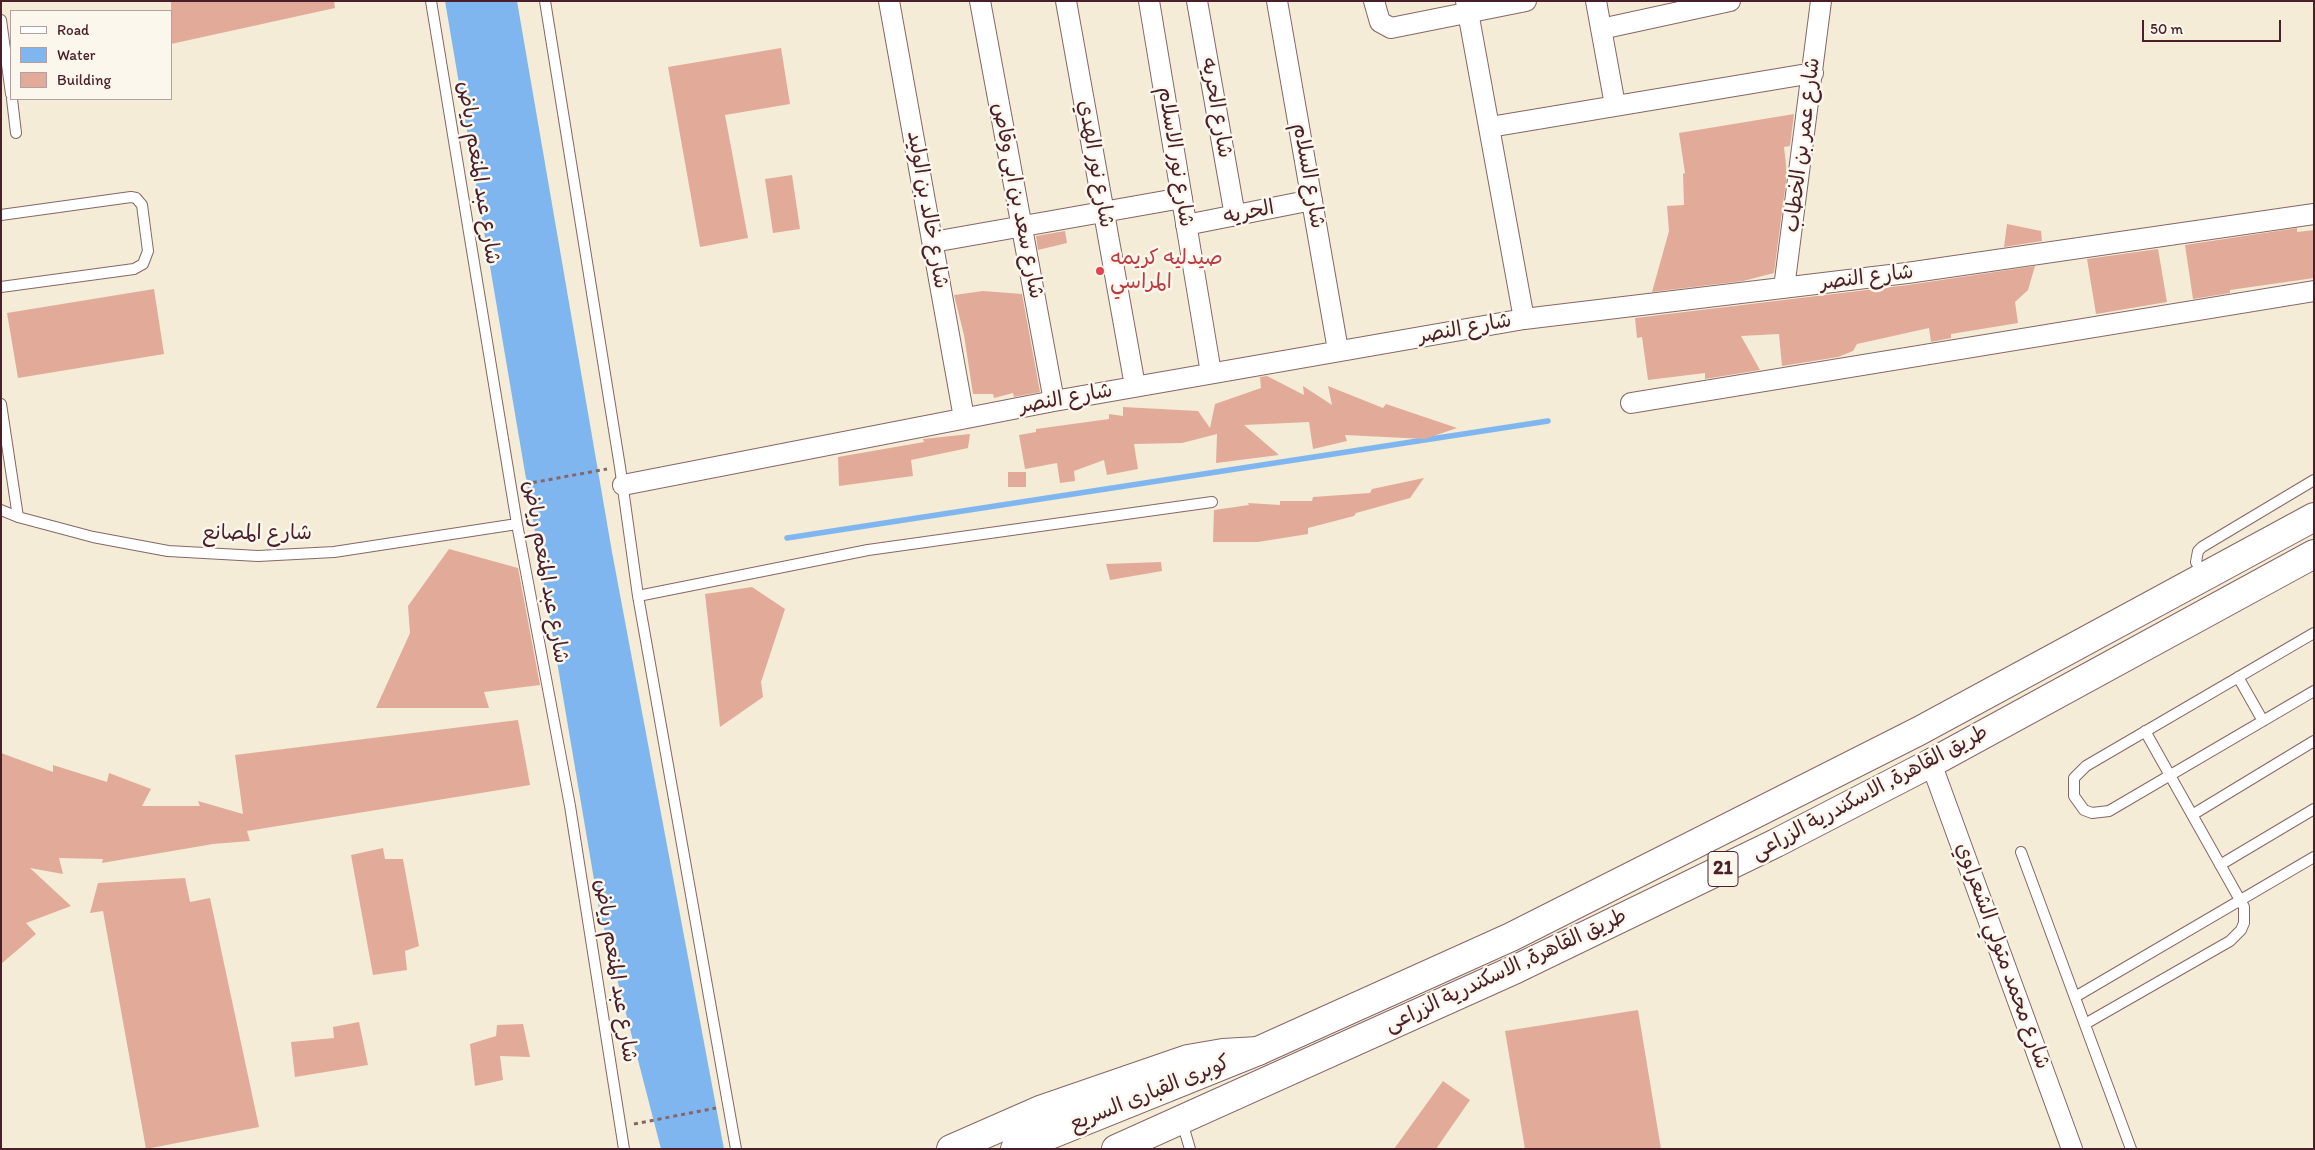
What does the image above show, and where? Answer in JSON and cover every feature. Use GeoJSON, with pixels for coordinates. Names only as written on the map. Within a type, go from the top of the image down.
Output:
{"type":"FeatureCollection","features":[{"type":"Feature","properties":{"kind":"highway","name":"طريق القاهرة, الاسكندرية الزراعى"},"geometry":{"type":"LineString","coordinates":[[1258,1051],[1511,938],[1919,731],[2314,517]]}},
{"type":"Feature","properties":{"kind":"highway","name":"طريق القاهرة, الاسكندرية الزراعى"},"geometry":{"type":"LineString","coordinates":[[1116,1149],[1181,1118],[1525,965],[1776,843],[2308,562]]}},
{"type":"Feature","properties":{"kind":"highway"},"geometry":{"type":"LineString","coordinates":[[951,1149],[1040,1110],[1188,1060],[1223,1053],[1258,1051]]}},
{"type":"Feature","properties":{"kind":"highway","name":"كوبرى القبارى السريع"},"geometry":{"type":"LineString","coordinates":[[1015,1149],[1258,1051]]}},
{"type":"Feature","properties":{"kind":"street","name":"شارع خالد بن الوليد"},"geometry":{"type":"LineString","coordinates":[[889,1],[964,418]]}},
{"type":"Feature","properties":{"kind":"street","name":"شارع سعد بن ابى وقاص"},"geometry":{"type":"LineString","coordinates":[[980,1],[1054,401]]}},
{"type":"Feature","properties":{"kind":"street","name":"شارع نور الهدي"},"geometry":{"type":"LineString","coordinates":[[1066,1],[1135,386]]}},
{"type":"Feature","properties":{"kind":"street","name":"شارع نور الاسلام"},"geometry":{"type":"LineString","coordinates":[[1149,1],[1211,373]]}},
{"type":"Feature","properties":{"kind":"street","name":"شارع الحريه"},"geometry":{"type":"LineString","coordinates":[[1197,1],[1235,216]]}},
{"type":"Feature","properties":{"kind":"street","name":"شارع السلام"},"geometry":{"type":"LineString","coordinates":[[1277,1],[1338,350]]}},
{"type":"Feature","properties":{"kind":"street"},"geometry":{"type":"LineString","coordinates":[[1374,1],[1380,22],[1391,28],[1397,28],[1467,7],[1526,1]]}},
{"type":"Feature","properties":{"kind":"street"},"geometry":{"type":"LineString","coordinates":[[1596,1],[1615,105]]}},
{"type":"Feature","properties":{"kind":"street"},"geometry":{"type":"LineString","coordinates":[[1601,29],[1730,1]]}},
{"type":"Feature","properties":{"kind":"street","name":"شارع عمر بن الخطاب"},"geometry":{"type":"LineString","coordinates":[[1784,288],[1821,1]]}},
{"type":"Feature","properties":{"kind":"street"},"geometry":{"type":"LineString","coordinates":[[1467,7],[1524,319]]}},
{"type":"Feature","properties":{"kind":"street"},"geometry":{"type":"LineString","coordinates":[[1490,127],[1813,73]]}},
{"type":"Feature","properties":{"kind":"street"},"geometry":{"type":"LineString","coordinates":[[933,242],[1182,198]]}},
{"type":"Feature","properties":{"kind":"street","name":"الحريه"},"geometry":{"type":"LineString","coordinates":[[1186,225],[1312,200]]}},
{"type":"Feature","properties":{"kind":"street","name":"شارع النصر"},"geometry":{"type":"LineString","coordinates":[[622,476],[964,418],[1338,350],[1524,319],[1907,274],[2314,214]]}},
{"type":"Feature","properties":{"kind":"street"},"geometry":{"type":"LineString","coordinates":[[1631,403],[2314,291]]}},
{"type":"Feature","properties":{"kind":"street","name":"شارع محمد متولي الشعراوي"},"geometry":{"type":"LineString","coordinates":[[1931,762],[2072,1149]]}},
{"type":"Feature","properties":{"kind":"lane","name":"شارع عبد المنعم رياض"},"geometry":{"type":"LineString","coordinates":[[431,1],[510,487],[570,806],[624,1149]]}},
{"type":"Feature","properties":{"kind":"lane"},"geometry":{"type":"LineString","coordinates":[[545,1],[622,476],[638,596],[736,1149]]}},
{"type":"Feature","properties":{"kind":"lane"},"geometry":{"type":"LineString","coordinates":[[1,20],[10,87]]}},
{"type":"Feature","properties":{"kind":"lane"},"geometry":{"type":"LineString","coordinates":[[12,100],[16,133]]}},
{"type":"Feature","properties":{"kind":"lane"},"geometry":{"type":"LineString","coordinates":[[1,215],[131,197],[136,198],[142,205],[148,251],[143,264],[134,269],[1,288]]}},
{"type":"Feature","properties":{"kind":"lane"},"geometry":{"type":"LineString","coordinates":[[1,404],[18,517]]}},
{"type":"Feature","properties":{"kind":"lane"},"geometry":{"type":"LineString","coordinates":[[2205,577],[2196,562],[2198,551],[2202,547],[2314,480]]}},
{"type":"Feature","properties":{"kind":"lane"},"geometry":{"type":"LineString","coordinates":[[638,596],[868,550],[1212,502]]}},
{"type":"Feature","properties":{"kind":"lane","name":"شارع المصانع"},"geometry":{"type":"LineString","coordinates":[[1,510],[18,517],[93,537],[168,551],[258,556],[334,552],[517,524]]}},
{"type":"Feature","properties":{"kind":"lane"},"geometry":{"type":"LineString","coordinates":[[2314,633],[2079,771],[2072,787],[2078,803],[2092,813],[2109,811],[2314,691]]}},
{"type":"Feature","properties":{"kind":"lane"},"geometry":{"type":"LineString","coordinates":[[2238,677],[2263,721]]}},
{"type":"Feature","properties":{"kind":"lane"},"geometry":{"type":"LineString","coordinates":[[2085,1024],[2236,936],[2244,923],[2244,907],[2145,731]]}},
{"type":"Feature","properties":{"kind":"lane"},"geometry":{"type":"LineString","coordinates":[[2192,815],[2314,741]]}},
{"type":"Feature","properties":{"kind":"lane"},"geometry":{"type":"LineString","coordinates":[[2220,865],[2314,810]]}},
{"type":"Feature","properties":{"kind":"lane"},"geometry":{"type":"LineString","coordinates":[[2021,852],[2132,1149]]}},
{"type":"Feature","properties":{"kind":"lane"},"geometry":{"type":"LineString","coordinates":[[2075,997],[2314,857]]}},
{"type":"Feature","properties":{"kind":"lane"},"geometry":{"type":"LineString","coordinates":[[1181,1118],[1190,1149]]}},
{"type":"Feature","properties":{"kind":"path"},"geometry":{"type":"LineString","coordinates":[[510,487],[622,476]]}},
{"type":"Feature","properties":{"kind":"path"},"geometry":{"type":"LineString","coordinates":[[620,1127],[729,1106]]}},
{"type":"Feature","properties":{"kind":"water"},"geometry":{"type":"Polygon","coordinates":[[[445,1],[517,1],[612,552],[724,1149],[661,1149],[599,909],[445,1]]]}},
{"type":"Feature","properties":{"kind":"building"},"geometry":{"type":"Polygon","coordinates":[[[171,1],[334,1],[335,8],[172,44],[171,1]]]}},
{"type":"Feature","properties":{"kind":"building"},"geometry":{"type":"Polygon","coordinates":[[[781,48],[790,104],[725,115],[748,238],[700,247],[668,67],[781,48]]]}},
{"type":"Feature","properties":{"kind":"building"},"geometry":{"type":"Polygon","coordinates":[[[1794,114],[1790,146],[1784,147],[1787,174],[1774,273],[1743,281],[1652,292],[1669,231],[1667,206],[1684,205],[1683,174],[1685,173],[1679,133],[1794,114]]]}},
{"type":"Feature","properties":{"kind":"building"},"geometry":{"type":"Polygon","coordinates":[[[792,175],[800,229],[773,233],[765,179],[792,175]]]}},
{"type":"Feature","properties":{"kind":"building"},"geometry":{"type":"Polygon","coordinates":[[[2007,224],[2041,231],[2042,241],[2004,247],[2007,224]]]}},
{"type":"Feature","properties":{"kind":"building"},"geometry":{"type":"Polygon","coordinates":[[[2297,228],[2297,232],[2314,230],[2314,278],[2230,290],[2230,293],[2193,299],[2185,245],[2297,228]]]}},
{"type":"Feature","properties":{"kind":"building"},"geometry":{"type":"Polygon","coordinates":[[[1065,231],[1067,243],[1038,250],[1036,236],[1065,231]]]}},
{"type":"Feature","properties":{"kind":"building"},"geometry":{"type":"Polygon","coordinates":[[[2158,249],[2167,302],[2096,314],[2087,259],[2158,249]]]}},
{"type":"Feature","properties":{"kind":"building"},"geometry":{"type":"Polygon","coordinates":[[[2035,266],[2028,290],[2015,302],[2018,323],[1951,334],[1951,338],[1931,342],[1929,328],[1857,344],[1853,351],[1838,357],[1782,366],[1779,334],[1741,336],[1760,370],[1705,379],[1705,373],[1648,380],[1642,337],[1637,338],[1635,318],[1908,285],[2035,266]]]}},
{"type":"Feature","properties":{"kind":"building"},"geometry":{"type":"Polygon","coordinates":[[[154,289],[164,354],[18,378],[7,313],[154,289]]]}},
{"type":"Feature","properties":{"kind":"building"},"geometry":{"type":"Polygon","coordinates":[[[983,291],[1022,294],[1040,392],[1014,397],[1013,393],[994,398],[993,394],[973,394],[964,335],[954,295],[983,291]]]}},
{"type":"Feature","properties":{"kind":"building"},"geometry":{"type":"Polygon","coordinates":[[[1267,376],[1304,395],[1303,386],[1332,405],[1328,386],[1383,408],[1386,404],[1457,428],[1425,439],[1345,435],[1347,441],[1313,449],[1309,422],[1244,425],[1279,455],[1216,463],[1217,434],[1182,443],[1134,444],[1138,469],[1107,475],[1104,460],[1074,471],[1075,481],[1060,483],[1057,463],[1025,469],[1019,435],[1036,432],[1036,429],[1109,419],[1109,414],[1123,416],[1123,407],[1198,411],[1210,428],[1215,404],[1261,388],[1260,377],[1267,376]]]}},
{"type":"Feature","properties":{"kind":"building"},"geometry":{"type":"Polygon","coordinates":[[[970,434],[968,448],[911,460],[913,476],[839,486],[838,457],[924,442],[923,439],[970,434]]]}},
{"type":"Feature","properties":{"kind":"building"},"geometry":{"type":"Polygon","coordinates":[[[1008,472],[1026,472],[1026,487],[1008,487],[1008,472]]]}},
{"type":"Feature","properties":{"kind":"building"},"geometry":{"type":"Polygon","coordinates":[[[1424,478],[1410,498],[1308,528],[1308,534],[1258,542],[1213,542],[1214,510],[1249,505],[1248,503],[1280,505],[1280,501],[1312,501],[1313,497],[1370,493],[1372,489],[1424,478]]]}},
{"type":"Feature","properties":{"kind":"building"},"geometry":{"type":"Polygon","coordinates":[[[449,549],[518,568],[540,685],[484,692],[489,708],[376,708],[410,633],[408,606],[449,549]]]}},
{"type":"Feature","properties":{"kind":"building"},"geometry":{"type":"Polygon","coordinates":[[[1161,562],[1162,571],[1110,580],[1106,564],[1161,562]]]}},
{"type":"Feature","properties":{"kind":"building"},"geometry":{"type":"Polygon","coordinates":[[[752,587],[785,609],[761,682],[763,697],[720,727],[705,594],[752,587]]]}},
{"type":"Feature","properties":{"kind":"building"},"geometry":{"type":"Polygon","coordinates":[[[518,720],[530,785],[247,831],[250,841],[213,844],[102,863],[103,859],[59,858],[63,874],[30,868],[71,906],[26,923],[36,934],[1,964],[1,753],[53,772],[53,765],[107,782],[109,773],[151,789],[142,806],[200,806],[198,801],[243,814],[235,755],[518,720]]]}},
{"type":"Feature","properties":{"kind":"building"},"geometry":{"type":"Polygon","coordinates":[[[383,848],[385,859],[403,859],[419,946],[405,951],[407,970],[373,975],[351,855],[383,848]]]}},
{"type":"Feature","properties":{"kind":"building"},"geometry":{"type":"Polygon","coordinates":[[[185,878],[190,902],[210,898],[259,1127],[146,1149],[103,911],[90,913],[98,883],[185,878]]]}},
{"type":"Feature","properties":{"kind":"building"},"geometry":{"type":"Polygon","coordinates":[[[1638,1010],[1661,1149],[1525,1149],[1505,1031],[1638,1010]]]}},
{"type":"Feature","properties":{"kind":"building"},"geometry":{"type":"Polygon","coordinates":[[[359,1022],[368,1065],[295,1077],[291,1042],[334,1038],[333,1027],[359,1022]]]}},
{"type":"Feature","properties":{"kind":"building"},"geometry":{"type":"Polygon","coordinates":[[[523,1024],[530,1057],[500,1056],[503,1080],[475,1086],[470,1044],[496,1036],[497,1025],[523,1024]]]}},
{"type":"Feature","properties":{"kind":"building"},"geometry":{"type":"Polygon","coordinates":[[[1443,1081],[1470,1100],[1436,1149],[1394,1149],[1443,1081]]]}},
{"type":"Feature","properties":{"kind":"waterway"},"geometry":{"type":"LineString","coordinates":[[787,538],[1548,421]]}},
{"type":"Feature","properties":{"kind":"place","name":"صيدليه كريمه المراسي"},"geometry":{"type":"Point","coordinates":[1100,271]}}]}
